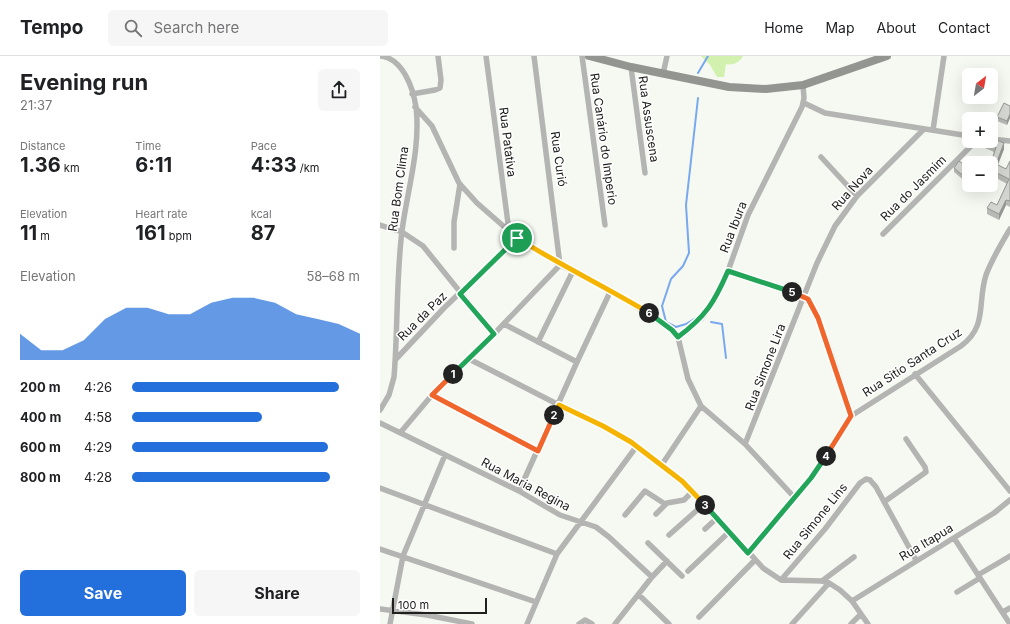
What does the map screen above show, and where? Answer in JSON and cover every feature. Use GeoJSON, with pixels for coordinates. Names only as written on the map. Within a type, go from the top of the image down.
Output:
{"type":"FeatureCollection","features":[{"type":"Feature","properties":{"kind":"main road"},"geometry":{"type":"LineString","coordinates":[[589,56],[664,74],[749,89],[777,89],[803,84],[887,56]]}},
{"type":"Feature","properties":{"kind":"street","name":"Rua Bom Clima"},"geometry":{"type":"LineString","coordinates":[[380,56],[389,58],[399,65],[407,78],[416,106],[415,146],[402,232],[396,359],[392,387],[380,410]]}},
{"type":"Feature","properties":{"kind":"street"},"geometry":{"type":"LineString","coordinates":[[412,94],[440,88],[441,80],[438,56]]}},
{"type":"Feature","properties":{"kind":"street","name":"Rua Patativa"},"geometry":{"type":"LineString","coordinates":[[486,56],[509,231]]}},
{"type":"Feature","properties":{"kind":"street","name":"Rua Curió"},"geometry":{"type":"LineString","coordinates":[[534,56],[560,265]]}},
{"type":"Feature","properties":{"kind":"street","name":"Rua Canário do Imperio"},"geometry":{"type":"LineString","coordinates":[[582,56],[605,225]]}},
{"type":"Feature","properties":{"kind":"street"},"geometry":{"type":"LineString","coordinates":[[664,74],[667,56]]}},
{"type":"Feature","properties":{"kind":"street"},"geometry":{"type":"LineString","coordinates":[[933,130],[944,56]]}},
{"type":"Feature","properties":{"kind":"street","name":"Rua Assuscena"},"geometry":{"type":"LineString","coordinates":[[631,67],[645,173]]}},
{"type":"Feature","properties":{"kind":"street","name":"Rua Ibura"},"geometry":{"type":"LineString","coordinates":[[678,337],[706,313],[715,300],[728,271],[748,215],[804,103],[803,84]]}},
{"type":"Feature","properties":{"kind":"street"},"geometry":{"type":"LineString","coordinates":[[804,103],[825,113],[962,135]]}},
{"type":"Feature","properties":{"kind":"street"},"geometry":{"type":"LineString","coordinates":[[416,106],[432,126],[460,184],[477,203],[517,238],[560,265],[611,290],[672,330],[678,337],[688,379],[701,406],[746,444],[794,497]]}},
{"type":"Feature","properties":{"kind":"street","name":"Rua Nova"},"geometry":{"type":"LineString","coordinates":[[805,297],[817,263],[834,226],[857,196],[924,129]]}},
{"type":"Feature","properties":{"kind":"street"},"geometry":{"type":"LineString","coordinates":[[998,140],[1010,141]]}},
{"type":"Feature","properties":{"kind":"street","name":"Rua do Jasmim"},"geometry":{"type":"LineString","coordinates":[[882,234],[969,148]]}},
{"type":"Feature","properties":{"kind":"street"},"geometry":{"type":"LineString","coordinates":[[821,157],[857,196]]}},
{"type":"Feature","properties":{"kind":"street"},"geometry":{"type":"LineString","coordinates":[[454,248],[454,222],[460,184]]}},
{"type":"Feature","properties":{"kind":"street"},"geometry":{"type":"LineString","coordinates":[[380,225],[402,232],[423,246],[460,294],[494,334]]}},
{"type":"Feature","properties":{"kind":"street","name":"Rua Sitio Santa Cruz"},"geometry":{"type":"LineString","coordinates":[[748,553],[811,478],[851,416],[961,346],[975,333],[979,322],[985,278],[1010,228]]}},
{"type":"Feature","properties":{"kind":"street","name":"Rua da Paz"},"geometry":{"type":"LineString","coordinates":[[396,359],[428,324],[517,238]]}},
{"type":"Feature","properties":{"kind":"street"},"geometry":{"type":"LineString","coordinates":[[400,433],[432,395],[504,324],[560,265]]}},
{"type":"Feature","properties":{"kind":"street"},"geometry":{"type":"LineString","coordinates":[[538,342],[573,271]]}},
{"type":"Feature","properties":{"kind":"street"},"geometry":{"type":"LineString","coordinates":[[728,271],[805,297],[812,306],[818,318],[851,416]]}},
{"type":"Feature","properties":{"kind":"street"},"geometry":{"type":"LineString","coordinates":[[519,491],[611,290]]}},
{"type":"Feature","properties":{"kind":"street","name":"Rua Simone Lira"},"geometry":{"type":"LineString","coordinates":[[746,444],[805,297]]}},
{"type":"Feature","properties":{"kind":"street"},"geometry":{"type":"LineString","coordinates":[[504,324],[577,362]]}},
{"type":"Feature","properties":{"kind":"street"},"geometry":{"type":"LineString","coordinates":[[469,359],[603,426],[636,447],[693,491],[748,553],[781,580],[822,581],[830,583],[852,601],[868,624]]}},
{"type":"Feature","properties":{"kind":"street"},"geometry":{"type":"LineString","coordinates":[[915,374],[1010,491]]}},
{"type":"Feature","properties":{"kind":"street"},"geometry":{"type":"LineString","coordinates":[[432,395],[538,451]]}},
{"type":"Feature","properties":{"kind":"street"},"geometry":{"type":"LineString","coordinates":[[661,466],[701,406]]}},
{"type":"Feature","properties":{"kind":"street","name":"Rua Maria Regina"},"geometry":{"type":"LineString","coordinates":[[380,423],[519,491],[560,515],[593,526],[603,532],[652,577]]}},
{"type":"Feature","properties":{"kind":"street"},"geometry":{"type":"LineString","coordinates":[[906,439],[925,467],[926,472],[884,502],[916,560]]}},
{"type":"Feature","properties":{"kind":"street"},"geometry":{"type":"LineString","coordinates":[[527,624],[557,554],[636,447]]}},
{"type":"Feature","properties":{"kind":"street"},"geometry":{"type":"LineString","coordinates":[[390,624],[403,556],[423,504],[445,455]]}},
{"type":"Feature","properties":{"kind":"street","name":"Rua Simone Lins"},"geometry":{"type":"LineString","coordinates":[[781,580],[825,529],[860,483],[868,479],[874,484],[884,502]]}},
{"type":"Feature","properties":{"kind":"street"},"geometry":{"type":"LineString","coordinates":[[380,488],[557,554]]}},
{"type":"Feature","properties":{"kind":"street"},"geometry":{"type":"LineString","coordinates":[[625,516],[645,491],[665,504]]}},
{"type":"Feature","properties":{"kind":"street"},"geometry":{"type":"LineString","coordinates":[[656,514],[665,504],[684,500],[693,491]]}},
{"type":"Feature","properties":{"kind":"street","name":"Rua Itapua"},"geometry":{"type":"LineString","coordinates":[[852,601],[994,513],[1010,500]]}},
{"type":"Feature","properties":{"kind":"street"},"geometry":{"type":"LineString","coordinates":[[669,535],[704,504]]}},
{"type":"Feature","properties":{"kind":"street"},"geometry":{"type":"LineString","coordinates":[[705,528],[717,518]]}},
{"type":"Feature","properties":{"kind":"street"},"geometry":{"type":"LineString","coordinates":[[688,571],[728,532]]}},
{"type":"Feature","properties":{"kind":"street"},"geometry":{"type":"LineString","coordinates":[[954,538],[1010,624]]}},
{"type":"Feature","properties":{"kind":"street"},"geometry":{"type":"LineString","coordinates":[[648,543],[682,576]]}},
{"type":"Feature","properties":{"kind":"street"},"geometry":{"type":"LineString","coordinates":[[380,549],[536,602]]}},
{"type":"Feature","properties":{"kind":"street"},"geometry":{"type":"LineString","coordinates":[[957,592],[1010,556]]}},
{"type":"Feature","properties":{"kind":"street"},"geometry":{"type":"LineString","coordinates":[[822,581],[854,557]]}},
{"type":"Feature","properties":{"kind":"street"},"geometry":{"type":"LineString","coordinates":[[699,617],[755,560]]}},
{"type":"Feature","properties":{"kind":"street"},"geometry":{"type":"LineString","coordinates":[[615,624],[652,577],[667,561]]}},
{"type":"Feature","properties":{"kind":"street"},"geometry":{"type":"LineString","coordinates":[[792,624],[830,583]]}},
{"type":"Feature","properties":{"kind":"street"},"geometry":{"type":"LineString","coordinates":[[639,595],[669,624]]}},
{"type":"Feature","properties":{"kind":"street"},"geometry":{"type":"LineString","coordinates":[[1003,612],[1010,608]]}},
{"type":"Feature","properties":{"kind":"street"},"geometry":{"type":"LineString","coordinates":[[380,610],[472,624]]}},
{"type":"Feature","properties":{"kind":"street"},"geometry":{"type":"LineString","coordinates":[[851,624],[861,614]]}},
{"type":"Feature","properties":{"kind":"street"},"geometry":{"type":"LineString","coordinates":[[579,624],[586,620],[592,624]]}},
{"type":"Feature","properties":{"kind":"green space"},"geometry":{"type":"Polygon","coordinates":[[[701,56],[743,56],[736,63],[726,64],[724,77],[717,77],[710,65],[701,56]]]}},
{"type":"Feature","properties":{"kind":"building"},"geometry":{"type":"Polygon","coordinates":[[[1004,103],[1010,106],[1010,114],[1007,121],[998,117],[1004,103]]]}},
{"type":"Feature","properties":{"kind":"building"},"geometry":{"type":"Polygon","coordinates":[[[998,141],[1004,143],[998,159],[998,156],[993,156],[996,148],[998,148],[998,141]]]}},
{"type":"Feature","properties":{"kind":"building"},"geometry":{"type":"Polygon","coordinates":[[[959,161],[962,163],[962,175],[954,168],[959,161]]]}},
{"type":"Feature","properties":{"kind":"building"},"geometry":{"type":"Polygon","coordinates":[[[1010,161],[1010,201],[1006,200],[999,214],[987,208],[991,202],[997,205],[1009,179],[998,174],[998,165],[1006,169],[1010,161]]]}},
{"type":"Feature","properties":{"kind":"waterway"},"geometry":{"type":"LineString","coordinates":[[698,73],[708,56]]}},
{"type":"Feature","properties":{"kind":"waterway"},"geometry":{"type":"LineString","coordinates":[[698,98],[686,205],[689,253],[683,266],[671,279],[662,306],[666,322],[676,327],[686,324],[699,316]]}},
{"type":"Feature","properties":{"kind":"waterway"},"geometry":{"type":"LineString","coordinates":[[711,322],[722,324],[726,358]]}},
{"type":"Feature","properties":{"kind":"route"},"geometry":{"type":"LineString","coordinates":[[517,238],[560,265],[611,290],[651,315],[672,330],[678,337],[706,313],[715,300],[728,271],[801,295],[810,302],[818,318],[851,416],[811,478],[748,553],[690,488],[675,475],[616,432],[559,405],[538,451],[432,395],[494,334],[460,294],[517,238]]}}]}
